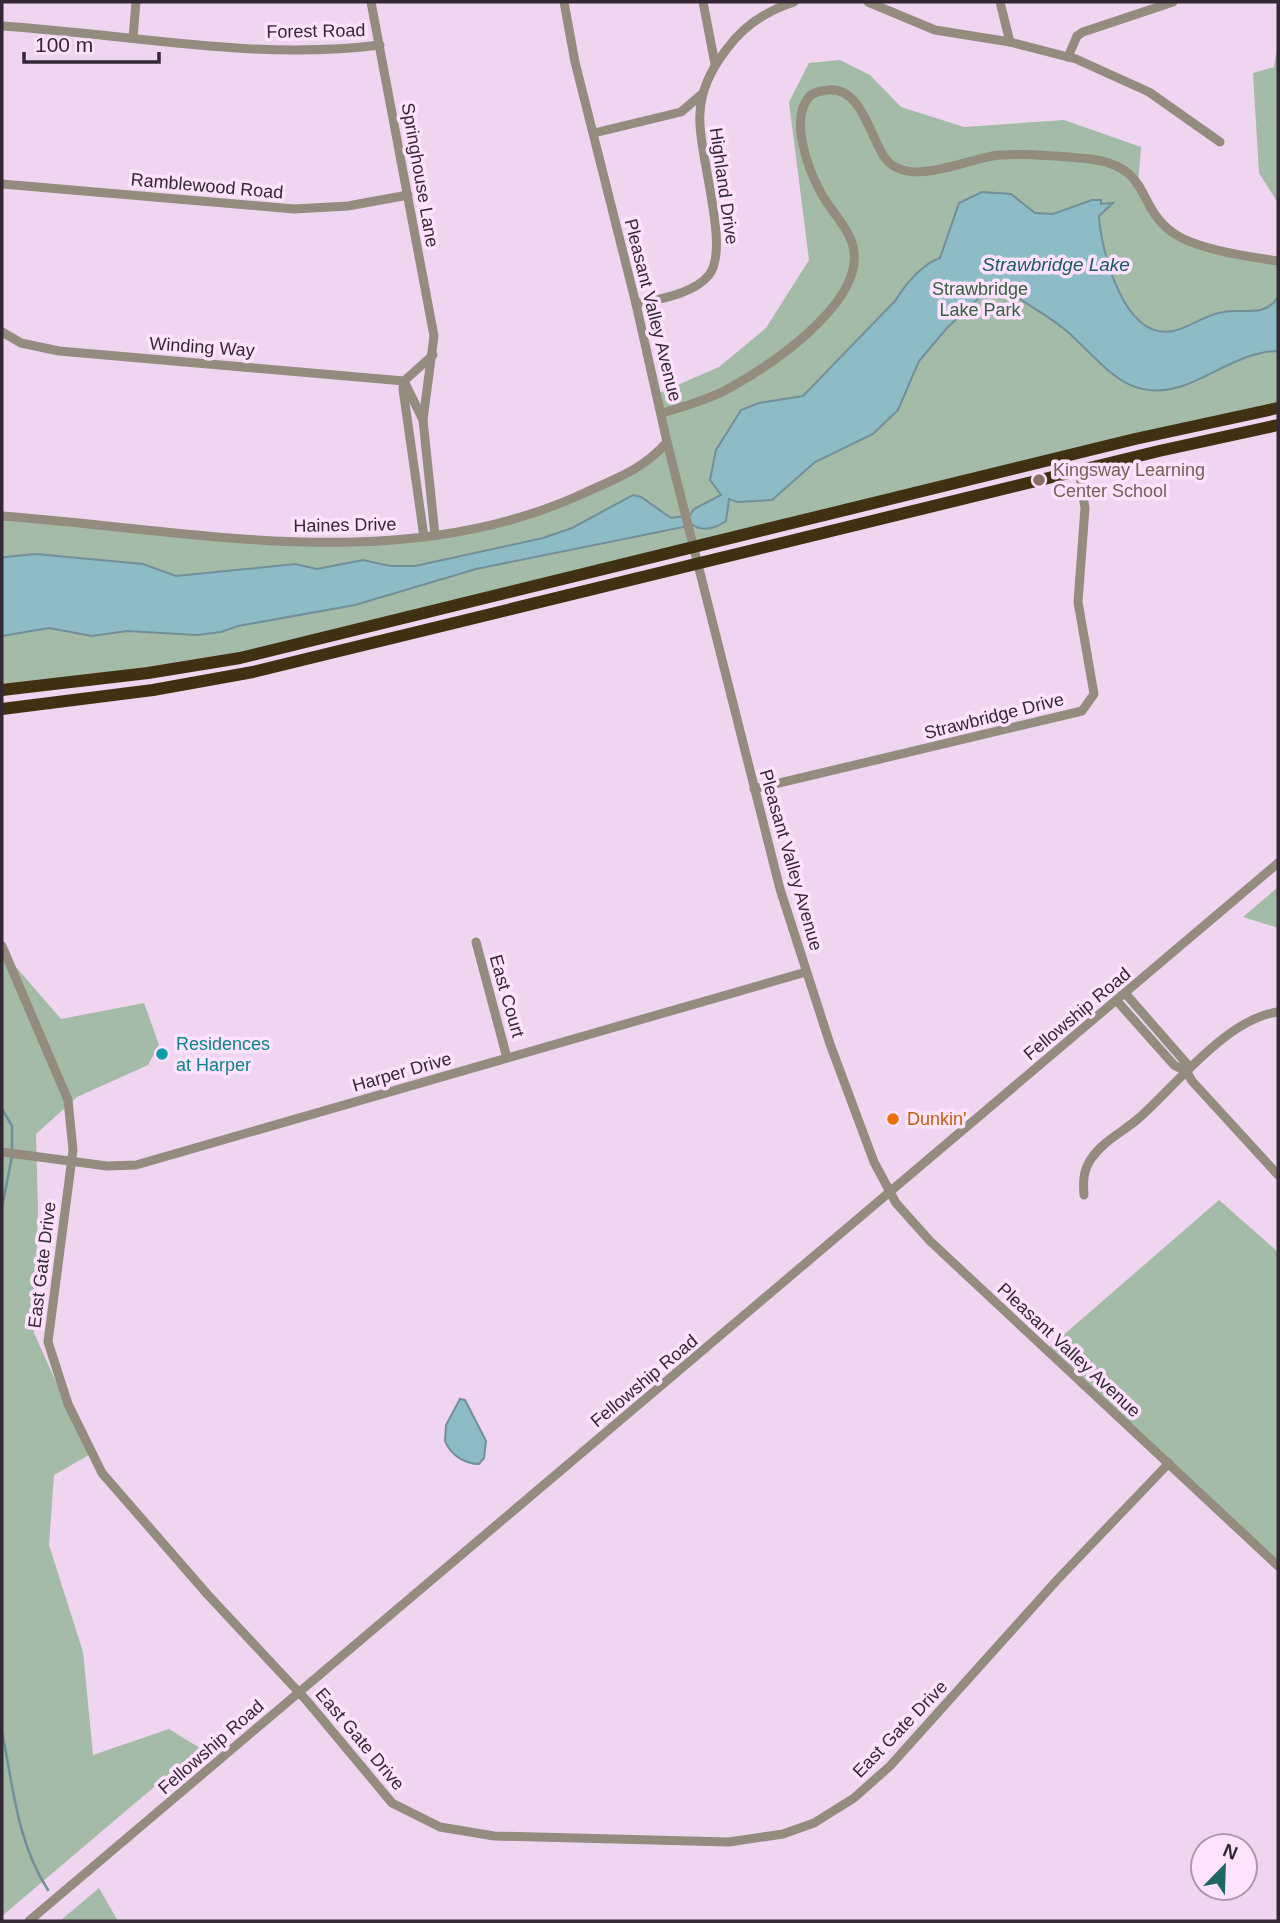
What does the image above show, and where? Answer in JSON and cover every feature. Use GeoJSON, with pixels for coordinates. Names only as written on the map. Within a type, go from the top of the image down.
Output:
{"type":"FeatureCollection","features":[{"type":"Feature","properties":{"kind":"highway"},"geometry":{"type":"LineString","coordinates":[[2,690],[148,673],[230,660],[1156,433],[1278,408]]}},
{"type":"Feature","properties":{"kind":"highway"},"geometry":{"type":"LineString","coordinates":[[2,709],[230,677],[1079,470],[1278,425]]}},
{"type":"Feature","properties":{"kind":"street"},"geometry":{"type":"LineString","coordinates":[[132,38],[136,2]]}},
{"type":"Feature","properties":{"kind":"street","name":"Springhouse Lane"},"geometry":{"type":"LineString","coordinates":[[371,2],[432,324],[433,355],[423,420],[435,535]]}},
{"type":"Feature","properties":{"kind":"street","name":"Pleasant Valley Avenue"},"geometry":{"type":"LineString","coordinates":[[564,2],[575,62],[754,789],[806,972],[852,1106],[890,1193],[949,1259],[1278,1566]]}},
{"type":"Feature","properties":{"kind":"street"},"geometry":{"type":"LineString","coordinates":[[703,2],[715,64]]}},
{"type":"Feature","properties":{"kind":"street"},"geometry":{"type":"LineString","coordinates":[[715,64],[751,23],[794,2]]}},
{"type":"Feature","properties":{"kind":"street"},"geometry":{"type":"LineString","coordinates":[[867,2],[935,30],[1010,42],[1068,57],[1149,92],[1220,142]]}},
{"type":"Feature","properties":{"kind":"street"},"geometry":{"type":"LineString","coordinates":[[1000,2],[1010,42]]}},
{"type":"Feature","properties":{"kind":"street"},"geometry":{"type":"LineString","coordinates":[[1068,57],[1077,36],[1083,32],[1173,2]]}},
{"type":"Feature","properties":{"kind":"street","name":"Forest Road"},"geometry":{"type":"LineString","coordinates":[[2,26],[290,50],[380,45]]}},
{"type":"Feature","properties":{"kind":"street","name":"Highland Drive"},"geometry":{"type":"LineString","coordinates":[[636,304],[699,284],[714,267],[717,234],[700,145],[700,110],[715,64]]}},
{"type":"Feature","properties":{"kind":"street"},"geometry":{"type":"LineString","coordinates":[[662,413],[722,392],[773,362],[798,341],[834,303],[846,285],[854,269],[853,243],[816,183],[801,128],[802,110],[809,96],[824,90],[842,91],[849,96],[884,157],[903,171],[930,171],[1016,154],[1101,161],[1128,171],[1161,223],[1180,237],[1278,261]]}},
{"type":"Feature","properties":{"kind":"street"},"geometry":{"type":"LineString","coordinates":[[594,133],[681,112],[704,93]]}},
{"type":"Feature","properties":{"kind":"street","name":"Ramblewood Road"},"geometry":{"type":"LineString","coordinates":[[2,184],[294,209],[348,206],[408,195]]}},
{"type":"Feature","properties":{"kind":"street","name":"Winding Way"},"geometry":{"type":"LineString","coordinates":[[2,332],[21,343],[60,351],[404,381]]}},
{"type":"Feature","properties":{"kind":"street"},"geometry":{"type":"LineString","coordinates":[[424,537],[405,409],[404,381],[433,355]]}},
{"type":"Feature","properties":{"kind":"street","name":"Springhouse Lane"},"geometry":{"type":"LineString","coordinates":[[404,381],[423,420]]}},
{"type":"Feature","properties":{"kind":"street","name":"Haines Drive"},"geometry":{"type":"LineString","coordinates":[[2,516],[274,541],[322,543],[424,537],[496,525],[547,509],[633,472],[654,457],[667,442]]}},
{"type":"Feature","properties":{"kind":"street","name":"Strawbridge Drive"},"geometry":{"type":"LineString","coordinates":[[754,789],[1083,711],[1094,694],[1078,602],[1085,508],[1079,470]]}},
{"type":"Feature","properties":{"kind":"street","name":"Fellowship Road"},"geometry":{"type":"LineString","coordinates":[[29,1921],[1278,863]]}},
{"type":"Feature","properties":{"kind":"street","name":"East Court"},"geometry":{"type":"LineString","coordinates":[[476,942],[507,1058]]}},
{"type":"Feature","properties":{"kind":"street","name":"East Gate Drive"},"geometry":{"type":"LineString","coordinates":[[2,946],[68,1100],[73,1133],[72,1161],[48,1342],[68,1404],[102,1473],[208,1595],[300,1693],[392,1803],[440,1828],[494,1836],[729,1842],[783,1835],[831,1814],[890,1766],[1058,1580],[1169,1463]]}},
{"type":"Feature","properties":{"kind":"street","name":"Harper Drive"},"geometry":{"type":"LineString","coordinates":[[2,1152],[107,1166],[136,1165],[806,972]]}},
{"type":"Feature","properties":{"kind":"street"},"geometry":{"type":"LineString","coordinates":[[1125,993],[1188,1064],[1187,1072]]}},
{"type":"Feature","properties":{"kind":"street"},"geometry":{"type":"LineString","coordinates":[[1117,1001],[1174,1065],[1187,1072],[1278,1175]]}},
{"type":"Feature","properties":{"kind":"street"},"geometry":{"type":"LineString","coordinates":[[1084,1195],[1083,1176],[1091,1158],[1187,1072],[1247,1023],[1278,1012]]}},
{"type":"Feature","properties":{"kind":"green space"},"geometry":{"type":"Polygon","coordinates":[[[1278,43],[1278,203],[1259,173],[1253,73],[1274,67],[1278,43]]]}},
{"type":"Feature","properties":{"kind":"green space","name":"Strawbridge Lake Park"},"geometry":{"type":"Polygon","coordinates":[[[840,60],[870,75],[901,107],[964,127],[1064,120],[1141,147],[1138,184],[1161,223],[1180,237],[1278,261],[1278,408],[296,645],[2,690],[2,516],[274,541],[435,535],[517,519],[647,462],[667,442],[657,394],[719,367],[766,328],[809,260],[789,102],[809,63],[840,60]]]}},
{"type":"Feature","properties":{"kind":"green space"},"geometry":{"type":"Polygon","coordinates":[[[1278,887],[1278,928],[1243,917],[1278,887]]]}},
{"type":"Feature","properties":{"kind":"green space"},"geometry":{"type":"Polygon","coordinates":[[[2,951],[61,1019],[144,1003],[159,1045],[148,1065],[77,1097],[36,1134],[38,1210],[34,1333],[89,1455],[54,1475],[49,1545],[83,1652],[93,1755],[169,1729],[200,1748],[2,1916],[2,951]]]}},
{"type":"Feature","properties":{"kind":"green space"},"geometry":{"type":"Polygon","coordinates":[[[1219,1200],[1278,1252],[1278,1568],[1045,1351],[1219,1200]]]}},
{"type":"Feature","properties":{"kind":"green space"},"geometry":{"type":"Polygon","coordinates":[[[99,1888],[118,1921],[60,1921],[99,1888]]]}},
{"type":"Feature","properties":{"kind":"water","name":"Strawbridge Lake"},"geometry":{"type":"Polygon","coordinates":[[[982,192],[1011,194],[1035,213],[1053,214],[1092,200],[1101,200],[1101,204],[1113,203],[1099,216],[1105,250],[1118,290],[1141,322],[1156,330],[1173,331],[1217,313],[1267,308],[1278,297],[1278,351],[1244,358],[1188,384],[1168,390],[1151,390],[1136,387],[1109,371],[1063,328],[1012,293],[979,298],[947,328],[919,361],[898,410],[873,434],[815,462],[772,500],[737,502],[729,499],[726,521],[714,527],[705,529],[693,525],[476,569],[355,605],[238,626],[221,632],[197,635],[127,631],[92,636],[49,628],[2,636],[2,558],[5,557],[36,554],[143,564],[176,576],[295,564],[317,569],[363,560],[390,566],[415,566],[543,538],[572,528],[633,495],[641,497],[671,518],[690,515],[694,509],[721,495],[710,480],[716,450],[741,410],[759,403],[803,396],[895,301],[914,276],[940,258],[959,203],[982,192]]]}},
{"type":"Feature","properties":{"kind":"water"},"geometry":{"type":"Polygon","coordinates":[[[460,1399],[465,1400],[486,1441],[484,1458],[479,1464],[458,1457],[445,1441],[446,1425],[460,1399]]]}},
{"type":"Feature","properties":{"kind":"waterway"},"geometry":{"type":"LineString","coordinates":[[2,1109],[12,1126],[12,1150]]}},
{"type":"Feature","properties":{"kind":"waterway"},"geometry":{"type":"LineString","coordinates":[[2,1208],[12,1156]]}},
{"type":"Feature","properties":{"kind":"waterway"},"geometry":{"type":"LineString","coordinates":[[2,1732],[23,1833],[29,1853],[48,1890]]}},
{"type":"Feature","properties":{"kind":"place","name":"Kingsway Learning Center School"},"geometry":{"type":"Point","coordinates":[1039,480]}},
{"type":"Feature","properties":{"kind":"place","name":"Residences at Harper"},"geometry":{"type":"Point","coordinates":[162,1054]}},
{"type":"Feature","properties":{"kind":"place","name":"Dunkin'"},"geometry":{"type":"Point","coordinates":[893,1119]}}]}
